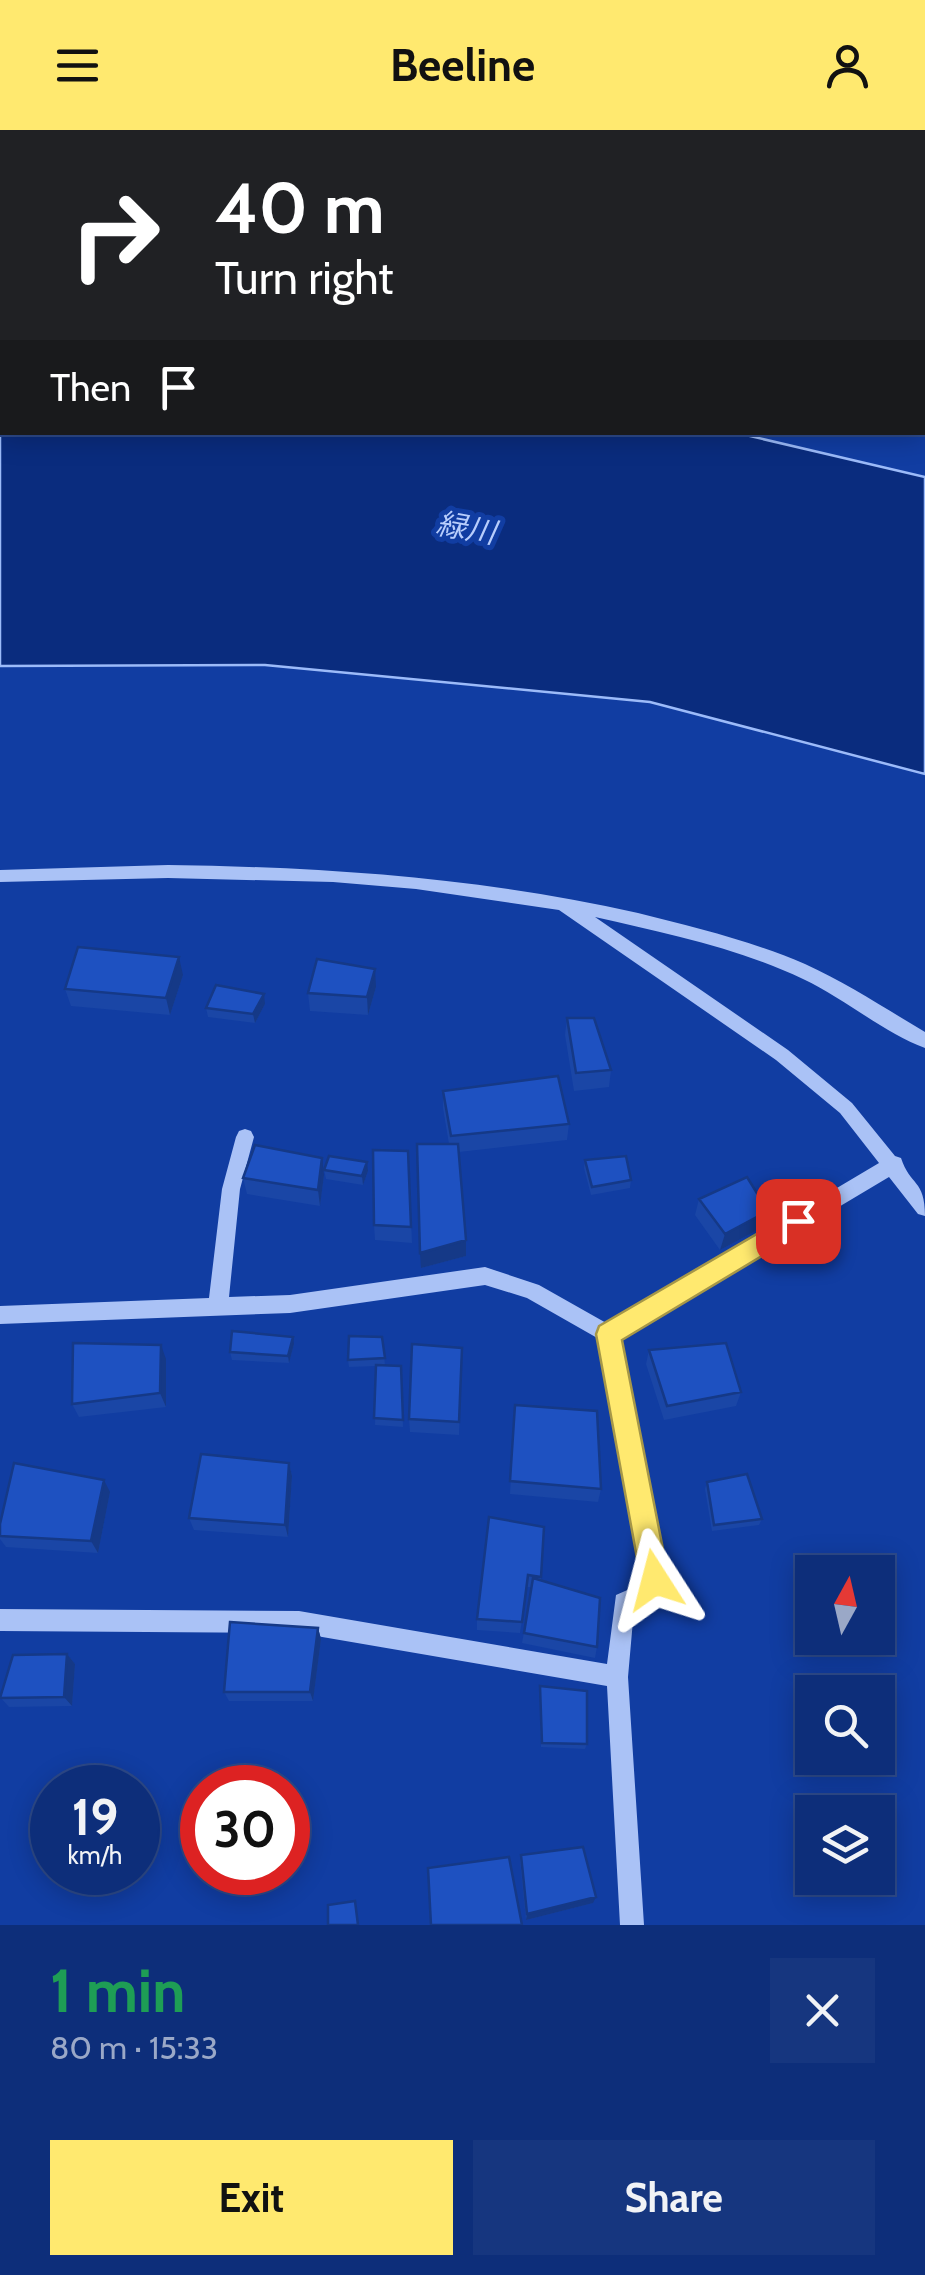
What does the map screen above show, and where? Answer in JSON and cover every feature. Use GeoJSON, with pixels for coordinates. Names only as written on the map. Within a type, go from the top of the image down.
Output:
{"type":"FeatureCollection","features":[{"type":"Feature","properties":{"kind":"street"},"geometry":{"type":"LineString","coordinates":[[0,876],[193,868],[429,880],[559,901],[705,937],[812,975],[925,1041]]}},
{"type":"Feature","properties":{"kind":"street"},"geometry":{"type":"LineString","coordinates":[[559,901],[782,1056],[846,1108],[925,1208]]}},
{"type":"Feature","properties":{"kind":"street"},"geometry":{"type":"LineString","coordinates":[[218,1308],[231,1188],[245,1137]]}},
{"type":"Feature","properties":{"kind":"street"},"geometry":{"type":"LineString","coordinates":[[608,1334],[894,1164]]}},
{"type":"Feature","properties":{"kind":"street"},"geometry":{"type":"LineString","coordinates":[[0,1315],[218,1308],[388,1292],[485,1276],[532,1291],[608,1334],[655,1580],[640,1596],[624,1603],[617,1677],[632,1925]]}},
{"type":"Feature","properties":{"kind":"street"},"geometry":{"type":"LineString","coordinates":[[0,1620],[300,1622],[617,1677]]}},
{"type":"Feature","properties":{"kind":"water","name":"緑川"},"geometry":{"type":"Polygon","coordinates":[[[0,435],[746,435],[925,477],[925,774],[650,702],[265,665],[0,666],[0,435]]]}},
{"type":"Feature","properties":{"kind":"building"},"geometry":{"type":"Polygon","coordinates":[[[78,947],[179,957],[166,998],[65,989],[78,947]]]}},
{"type":"Feature","properties":{"kind":"building"},"geometry":{"type":"Polygon","coordinates":[[[317,959],[375,969],[367,997],[308,993],[317,959]]]}},
{"type":"Feature","properties":{"kind":"building"},"geometry":{"type":"Polygon","coordinates":[[[216,985],[264,994],[253,1014],[206,1008],[216,985]]]}},
{"type":"Feature","properties":{"kind":"building"},"geometry":{"type":"Polygon","coordinates":[[[567,1018],[594,1018],[611,1070],[576,1073],[567,1018]]]}},
{"type":"Feature","properties":{"kind":"building"},"geometry":{"type":"Polygon","coordinates":[[[558,1076],[569,1124],[451,1136],[443,1091],[558,1076]]]}},
{"type":"Feature","properties":{"kind":"building"},"geometry":{"type":"Polygon","coordinates":[[[417,1144],[458,1144],[466,1240],[420,1253],[417,1144]]]}},
{"type":"Feature","properties":{"kind":"building"},"geometry":{"type":"Polygon","coordinates":[[[255,1145],[322,1158],[318,1190],[243,1178],[255,1145]]]}},
{"type":"Feature","properties":{"kind":"building"},"geometry":{"type":"Polygon","coordinates":[[[373,1150],[408,1151],[411,1227],[374,1225],[373,1150]]]}},
{"type":"Feature","properties":{"kind":"building"},"geometry":{"type":"Polygon","coordinates":[[[329,1156],[367,1162],[362,1176],[324,1170],[329,1156]]]}},
{"type":"Feature","properties":{"kind":"building"},"geometry":{"type":"Polygon","coordinates":[[[626,1156],[631,1180],[592,1187],[585,1160],[626,1156]]]}},
{"type":"Feature","properties":{"kind":"building"},"geometry":{"type":"Polygon","coordinates":[[[747,1177],[768,1211],[725,1234],[699,1199],[747,1177]]]}},
{"type":"Feature","properties":{"kind":"building"},"geometry":{"type":"Polygon","coordinates":[[[232,1331],[293,1337],[288,1356],[230,1352],[232,1331]]]}},
{"type":"Feature","properties":{"kind":"building"},"geometry":{"type":"Polygon","coordinates":[[[349,1336],[382,1337],[385,1358],[348,1360],[349,1336]]]}},
{"type":"Feature","properties":{"kind":"building"},"geometry":{"type":"Polygon","coordinates":[[[73,1343],[161,1345],[160,1393],[72,1404],[73,1343]]]}},
{"type":"Feature","properties":{"kind":"building"},"geometry":{"type":"Polygon","coordinates":[[[726,1343],[741,1392],[667,1406],[649,1350],[726,1343]]]}},
{"type":"Feature","properties":{"kind":"building"},"geometry":{"type":"Polygon","coordinates":[[[412,1344],[462,1348],[459,1422],[409,1419],[412,1344]]]}},
{"type":"Feature","properties":{"kind":"building"},"geometry":{"type":"Polygon","coordinates":[[[376,1365],[401,1366],[403,1420],[374,1418],[376,1365]]]}},
{"type":"Feature","properties":{"kind":"building"},"geometry":{"type":"Polygon","coordinates":[[[515,1405],[597,1411],[601,1489],[510,1481],[515,1405]]]}},
{"type":"Feature","properties":{"kind":"building"},"geometry":{"type":"Polygon","coordinates":[[[201,1454],[289,1463],[285,1525],[189,1518],[201,1454]]]}},
{"type":"Feature","properties":{"kind":"building"},"geometry":{"type":"Polygon","coordinates":[[[14,1463],[104,1480],[91,1541],[0,1536],[14,1463]]]}},
{"type":"Feature","properties":{"kind":"building"},"geometry":{"type":"Polygon","coordinates":[[[747,1474],[762,1519],[714,1525],[707,1482],[747,1474]]]}},
{"type":"Feature","properties":{"kind":"building"},"geometry":{"type":"Polygon","coordinates":[[[489,1517],[544,1527],[541,1577],[528,1575],[522,1622],[477,1619],[489,1517]]]}},
{"type":"Feature","properties":{"kind":"building"},"geometry":{"type":"Polygon","coordinates":[[[533,1578],[600,1598],[597,1647],[524,1633],[533,1578]]]}},
{"type":"Feature","properties":{"kind":"building"},"geometry":{"type":"Polygon","coordinates":[[[230,1622],[318,1628],[310,1692],[224,1692],[230,1622]]]}},
{"type":"Feature","properties":{"kind":"building"},"geometry":{"type":"Polygon","coordinates":[[[67,1654],[64,1697],[0,1698],[13,1655],[67,1654]]]}},
{"type":"Feature","properties":{"kind":"building"},"geometry":{"type":"Polygon","coordinates":[[[540,1686],[587,1691],[587,1744],[542,1743],[540,1686]]]}},
{"type":"Feature","properties":{"kind":"building"},"geometry":{"type":"Polygon","coordinates":[[[583,1847],[596,1897],[527,1914],[521,1855],[583,1847]]]}},
{"type":"Feature","properties":{"kind":"building"},"geometry":{"type":"Polygon","coordinates":[[[509,1857],[522,1925],[431,1925],[428,1868],[509,1857]]]}},
{"type":"Feature","properties":{"kind":"building"},"geometry":{"type":"Polygon","coordinates":[[[355,1901],[358,1925],[328,1925],[328,1905],[355,1901]]]}},
{"type":"Feature","properties":{"kind":"route"},"geometry":{"type":"LineString","coordinates":[[655,1580],[608,1334],[798,1221]]}}]}
